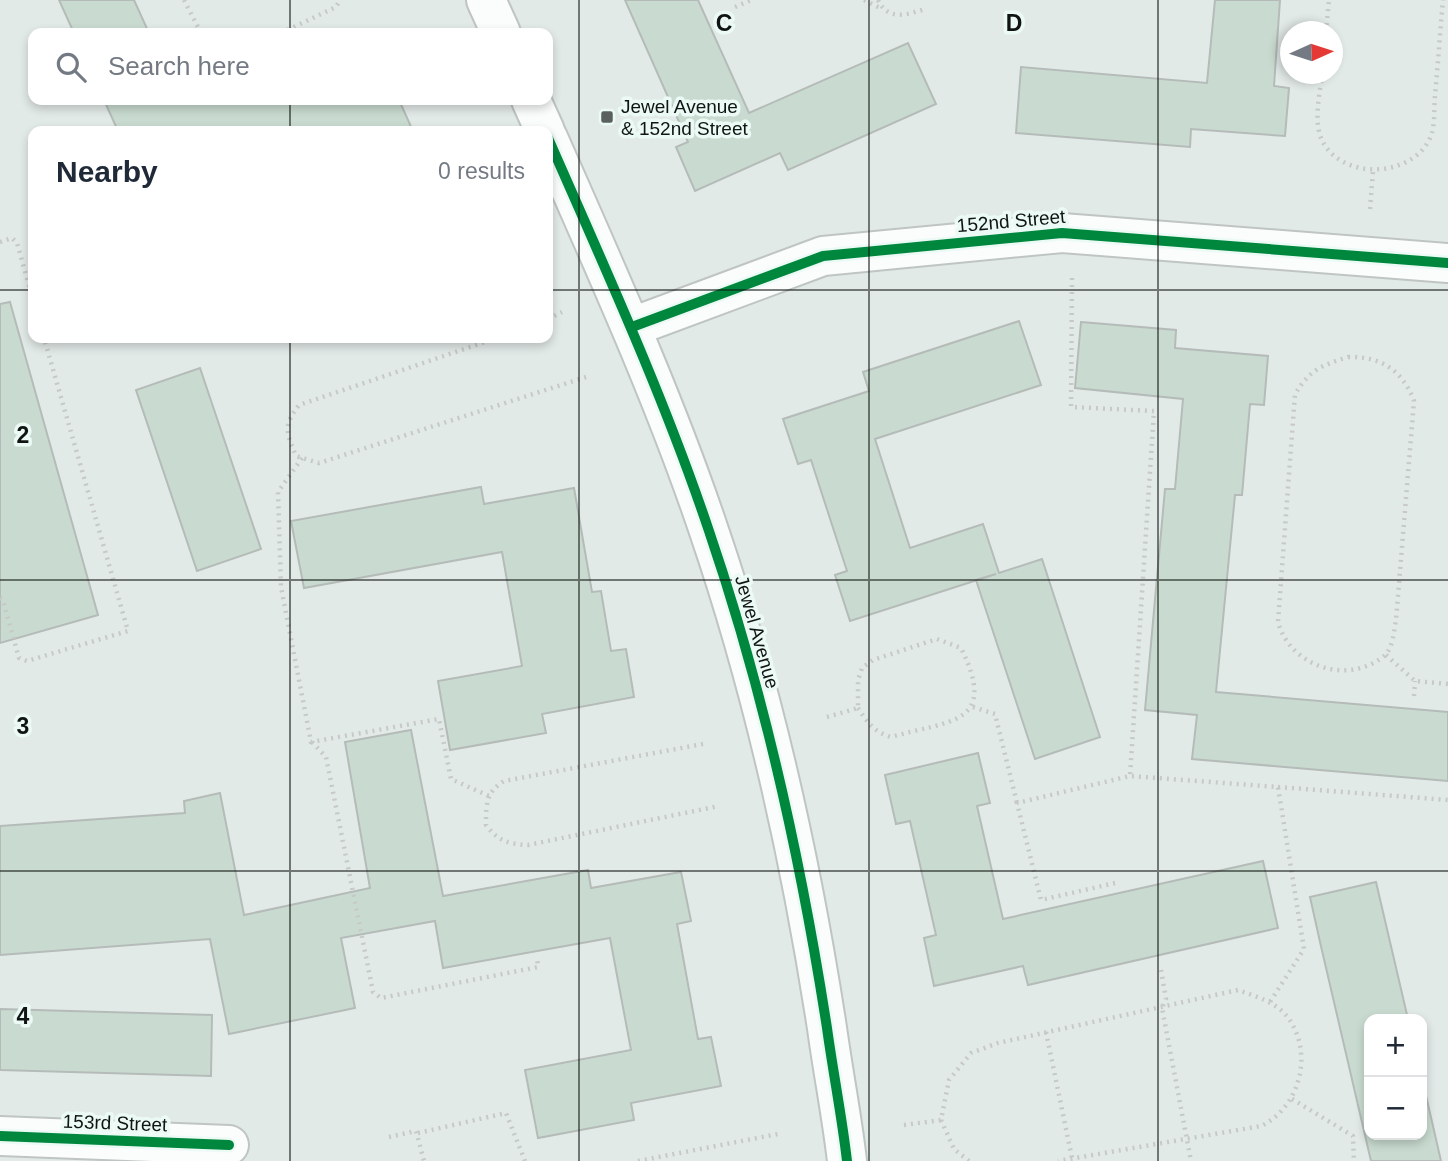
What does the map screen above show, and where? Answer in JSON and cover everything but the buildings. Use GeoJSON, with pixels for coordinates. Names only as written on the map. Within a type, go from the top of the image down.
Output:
{"type":"FeatureCollection","features":[{"type":"Feature","properties":{"kind":"street"},"geometry":{"type":"LineString","coordinates":[[486,0],[499,28]]}},
{"type":"Feature","properties":{"kind":"street"},"geometry":{"type":"LineString","coordinates":[[533,105],[543,126]]}},
{"type":"Feature","properties":{"kind":"street","name":"Jewel Avenue"},"geometry":{"type":"LineString","coordinates":[[553,149],[632,327],[709,531],[765,725],[814,944],[847,1161]]}},
{"type":"Feature","properties":{"kind":"street","name":"152nd Street"},"geometry":{"type":"LineString","coordinates":[[632,327],[822,256],[1062,233],[1448,263]]}},
{"type":"Feature","properties":{"kind":"street","name":"153rd Street"},"geometry":{"type":"LineString","coordinates":[[0,1136],[229,1145]]}},
{"type":"Feature","properties":{"kind":"path"},"geometry":{"type":"LineString","coordinates":[[184,0],[198,28]]}},
{"type":"Feature","properties":{"kind":"path"},"geometry":{"type":"LineString","coordinates":[[292,28],[337,7],[340,0]]}},
{"type":"Feature","properties":{"kind":"path"},"geometry":{"type":"LineString","coordinates":[[736,7],[751,0]]}},
{"type":"Feature","properties":{"kind":"path"},"geometry":{"type":"LineString","coordinates":[[864,0],[902,16],[925,9]]}},
{"type":"Feature","properties":{"kind":"path"},"geometry":{"type":"LineString","coordinates":[[878,0],[882,9]]}},
{"type":"Feature","properties":{"kind":"path"},"geometry":{"type":"LineString","coordinates":[[1327,21],[1329,0]]}},
{"type":"Feature","properties":{"kind":"path"},"geometry":{"type":"LineString","coordinates":[[1321,84],[1318,124],[1325,146],[1345,163],[1373,171],[1395,166],[1416,156],[1432,134],[1443,0]]}},
{"type":"Feature","properties":{"kind":"path"},"geometry":{"type":"LineString","coordinates":[[1370,209],[1373,171]]}},
{"type":"Feature","properties":{"kind":"path"},"geometry":{"type":"LineString","coordinates":[[0,242],[12,238],[17,243],[28,282]]}},
{"type":"Feature","properties":{"kind":"path"},"geometry":{"type":"LineString","coordinates":[[1072,278],[1071,407],[1154,411],[1130,776]]}},
{"type":"Feature","properties":{"kind":"path"},"geometry":{"type":"LineString","coordinates":[[553,316],[562,312]]}},
{"type":"Feature","properties":{"kind":"path"},"geometry":{"type":"LineString","coordinates":[[0,598],[4,600],[19,658],[27,661],[128,631],[45,343]]}},
{"type":"Feature","properties":{"kind":"path"},"geometry":{"type":"LineString","coordinates":[[482,343],[299,405],[287,421],[296,456],[319,463],[586,377]]}},
{"type":"Feature","properties":{"kind":"path"},"geometry":{"type":"LineString","coordinates":[[1363,356],[1379,361],[1397,372],[1407,383],[1414,401],[1396,620],[1386,655],[1361,667],[1339,670],[1322,668],[1305,661],[1289,647],[1282,637],[1278,622],[1296,394],[1308,374],[1325,364],[1348,357],[1363,356]]}},
{"type":"Feature","properties":{"kind":"path"},"geometry":{"type":"LineString","coordinates":[[302,458],[278,492],[281,587],[311,742],[326,757],[373,992],[381,998],[538,967],[537,957]]}},
{"type":"Feature","properties":{"kind":"path"},"geometry":{"type":"LineString","coordinates":[[937,639],[961,648],[976,691],[973,707],[966,715],[891,737],[880,733],[868,723],[858,708],[858,680],[862,668],[873,660],[937,639]]}},
{"type":"Feature","properties":{"kind":"path"},"geometry":{"type":"LineString","coordinates":[[1386,655],[1415,681],[1448,684]]}},
{"type":"Feature","properties":{"kind":"path"},"geometry":{"type":"LineString","coordinates":[[1413,696],[1415,681]]}},
{"type":"Feature","properties":{"kind":"path"},"geometry":{"type":"LineString","coordinates":[[973,707],[995,714],[1041,900],[1115,883]]}},
{"type":"Feature","properties":{"kind":"path"},"geometry":{"type":"LineString","coordinates":[[827,717],[858,708]]}},
{"type":"Feature","properties":{"kind":"path"},"geometry":{"type":"LineString","coordinates":[[311,742],[439,719],[451,779],[489,796]]}},
{"type":"Feature","properties":{"kind":"path"},"geometry":{"type":"LineString","coordinates":[[703,744],[504,781],[492,789],[489,796],[486,825],[496,838],[511,845],[528,845],[719,806]]}},
{"type":"Feature","properties":{"kind":"path"},"geometry":{"type":"LineString","coordinates":[[1017,803],[1130,776],[1448,800]]}},
{"type":"Feature","properties":{"kind":"path"},"geometry":{"type":"LineString","coordinates":[[1270,1002],[1304,949],[1278,787]]}},
{"type":"Feature","properties":{"kind":"path"},"geometry":{"type":"LineString","coordinates":[[1161,970],[1166,999],[1162,1009],[1191,1161]]}},
{"type":"Feature","properties":{"kind":"path"},"geometry":{"type":"LineString","coordinates":[[969,1161],[954,1149],[940,1120],[948,1080],[971,1053],[1046,1032],[1162,1009],[1238,990],[1270,1002],[1289,1019],[1300,1043],[1300,1074],[1292,1099],[1277,1118],[1261,1126],[1058,1161]]}},
{"type":"Feature","properties":{"kind":"path"},"geometry":{"type":"LineString","coordinates":[[1046,1032],[1072,1158]]}},
{"type":"Feature","properties":{"kind":"path"},"geometry":{"type":"LineString","coordinates":[[1292,1099],[1353,1136],[1354,1161]]}},
{"type":"Feature","properties":{"kind":"path"},"geometry":{"type":"LineString","coordinates":[[389,1136],[418,1133],[506,1113],[525,1161]]}},
{"type":"Feature","properties":{"kind":"path"},"geometry":{"type":"LineString","coordinates":[[904,1125],[940,1120]]}},
{"type":"Feature","properties":{"kind":"path"},"geometry":{"type":"LineString","coordinates":[[418,1133],[424,1161]]}},
{"type":"Feature","properties":{"kind":"path"},"geometry":{"type":"LineString","coordinates":[[638,1161],[778,1134]]}},
{"type":"Feature","properties":{"kind":"cycle path"},"geometry":{"type":"LineString","coordinates":[[553,149],[673,431],[709,531],[747,653],[793,839],[817,965],[847,1161]]}},
{"type":"Feature","properties":{"kind":"cycle path"},"geometry":{"type":"LineString","coordinates":[[632,327],[823,256],[1062,233],[1448,263]]}},
{"type":"Feature","properties":{"kind":"cycle path"},"geometry":{"type":"LineString","coordinates":[[0,1136],[229,1145]]}},
{"type":"Feature","properties":{"kind":"place","name":"Jewel Avenue & 152nd Street"},"geometry":{"type":"Point","coordinates":[607,117]}}]}
